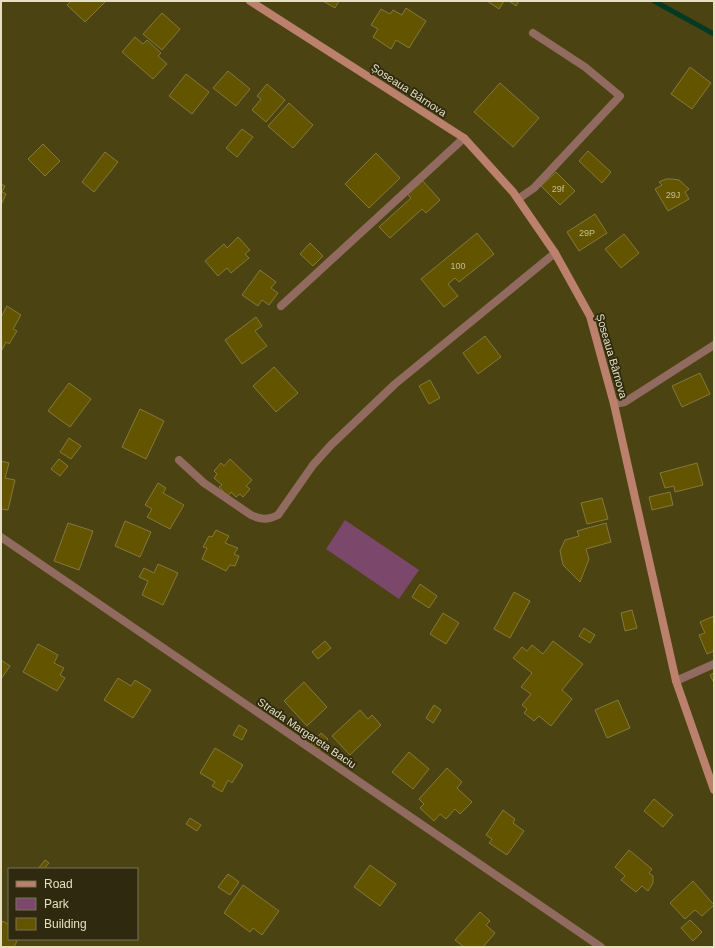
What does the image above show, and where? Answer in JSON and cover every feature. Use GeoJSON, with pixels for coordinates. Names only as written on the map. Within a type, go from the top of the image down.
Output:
{"type":"FeatureCollection","features":[{"type":"Feature","properties":{"kind":"main road","name":"Șoseaua Bârnova"},"geometry":{"type":"LineString","coordinates":[[250,1],[464,138],[513,192],[555,253],[590,316],[614,404],[676,681],[714,790]]}},
{"type":"Feature","properties":{"kind":"street"},"geometry":{"type":"LineString","coordinates":[[518,199],[534,188],[620,96],[586,67],[533,33]]}},
{"type":"Feature","properties":{"kind":"street"},"geometry":{"type":"LineString","coordinates":[[281,306],[464,138]]}},
{"type":"Feature","properties":{"kind":"street"},"geometry":{"type":"LineString","coordinates":[[179,460],[204,484],[258,519],[270,519],[278,515],[313,465],[331,445],[395,384],[555,253]]}},
{"type":"Feature","properties":{"kind":"street"},"geometry":{"type":"LineString","coordinates":[[614,404],[625,402],[714,345]]}},
{"type":"Feature","properties":{"kind":"street","name":"Strada Margareta Baciu"},"geometry":{"type":"LineString","coordinates":[[1,537],[601,947]]}},
{"type":"Feature","properties":{"kind":"street"},"geometry":{"type":"LineString","coordinates":[[676,681],[714,664]]}},
{"type":"Feature","properties":{"kind":"green space"},"geometry":{"type":"Polygon","coordinates":[[[345,520],[419,570],[399,599],[326,549],[345,520]]]}},
{"type":"Feature","properties":{"kind":"building"},"geometry":{"type":"Polygon","coordinates":[[[71,1],[106,1],[85,22],[67,5],[71,1]]]}},
{"type":"Feature","properties":{"kind":"building"},"geometry":{"type":"Polygon","coordinates":[[[323,1],[339,1],[335,8],[323,1]]]}},
{"type":"Feature","properties":{"kind":"building"},"geometry":{"type":"Polygon","coordinates":[[[487,1],[504,1],[499,9],[487,1]]]}},
{"type":"Feature","properties":{"kind":"building"},"geometry":{"type":"Polygon","coordinates":[[[509,1],[519,1],[516,6],[509,1]]]}},
{"type":"Feature","properties":{"kind":"building"},"geometry":{"type":"Polygon","coordinates":[[[406,8],[426,21],[409,48],[396,40],[391,49],[373,37],[378,29],[371,25],[381,9],[390,14],[393,10],[402,15],[406,8]]]}},
{"type":"Feature","properties":{"kind":"building"},"geometry":{"type":"Polygon","coordinates":[[[162,13],[180,29],[162,50],[143,34],[162,13]]]}},
{"type":"Feature","properties":{"kind":"building"},"geometry":{"type":"Polygon","coordinates":[[[135,37],[143,44],[147,40],[161,53],[158,56],[167,64],[153,79],[122,52],[135,37]]]}},
{"type":"Feature","properties":{"kind":"building"},"geometry":{"type":"Polygon","coordinates":[[[690,67],[711,83],[692,109],[671,94],[690,67]]]}},
{"type":"Feature","properties":{"kind":"building"},"geometry":{"type":"Polygon","coordinates":[[[228,71],[250,89],[236,106],[213,88],[228,71]]]}},
{"type":"Feature","properties":{"kind":"building"},"geometry":{"type":"Polygon","coordinates":[[[186,74],[209,92],[192,114],[169,96],[186,74]]]}},
{"type":"Feature","properties":{"kind":"building"},"geometry":{"type":"Polygon","coordinates":[[[500,83],[539,118],[513,147],[474,112],[500,83]]]}},
{"type":"Feature","properties":{"kind":"building"},"geometry":{"type":"Polygon","coordinates":[[[267,84],[285,100],[266,122],[252,110],[261,99],[257,96],[267,84]]]}},
{"type":"Feature","properties":{"kind":"building"},"geometry":{"type":"Polygon","coordinates":[[[289,103],[313,125],[293,148],[268,126],[289,103]]]}},
{"type":"Feature","properties":{"kind":"building"},"geometry":{"type":"Polygon","coordinates":[[[242,129],[253,137],[237,157],[226,148],[242,129]]]}},
{"type":"Feature","properties":{"kind":"building"},"geometry":{"type":"Polygon","coordinates":[[[43,144],[60,161],[45,176],[28,159],[43,144]]]}},
{"type":"Feature","properties":{"kind":"building"},"geometry":{"type":"Polygon","coordinates":[[[588,151],[611,172],[602,183],[579,161],[588,151]]]}},
{"type":"Feature","properties":{"kind":"building"},"geometry":{"type":"Polygon","coordinates":[[[105,152],[118,162],[94,192],[82,182],[105,152]]]}},
{"type":"Feature","properties":{"kind":"building"},"geometry":{"type":"Polygon","coordinates":[[[376,153],[400,178],[369,208],[345,184],[376,153]]]}},
{"type":"Feature","properties":{"kind":"building"},"geometry":{"type":"Polygon","coordinates":[[[556,172],[575,191],[560,205],[541,186],[556,172]]]}},
{"type":"Feature","properties":{"kind":"building"},"geometry":{"type":"Polygon","coordinates":[[[666,179],[679,180],[689,189],[685,192],[689,199],[668,211],[655,189],[662,185],[659,182],[666,179]]]}},
{"type":"Feature","properties":{"kind":"building"},"geometry":{"type":"Polygon","coordinates":[[[422,180],[440,200],[426,213],[422,209],[390,238],[379,227],[411,198],[407,194],[422,180]]]}},
{"type":"Feature","properties":{"kind":"building"},"geometry":{"type":"Polygon","coordinates":[[[1,184],[5,186],[2,192],[6,194],[1,205],[1,184]]]}},
{"type":"Feature","properties":{"kind":"building"},"geometry":{"type":"Polygon","coordinates":[[[595,214],[607,233],[579,251],[567,232],[595,214]]]}},
{"type":"Feature","properties":{"kind":"building"},"geometry":{"type":"Polygon","coordinates":[[[477,233],[494,254],[459,282],[455,278],[448,284],[458,296],[444,307],[421,279],[477,233]]]}},
{"type":"Feature","properties":{"kind":"building"},"geometry":{"type":"Polygon","coordinates":[[[624,234],[639,253],[621,268],[605,249],[624,234]]]}},
{"type":"Feature","properties":{"kind":"building"},"geometry":{"type":"Polygon","coordinates":[[[238,237],[250,250],[245,254],[249,258],[231,273],[227,268],[218,276],[205,261],[224,244],[227,248],[238,237]]]}},
{"type":"Feature","properties":{"kind":"building"},"geometry":{"type":"Polygon","coordinates":[[[310,243],[323,256],[313,266],[300,254],[310,243]]]}},
{"type":"Feature","properties":{"kind":"building"},"geometry":{"type":"Polygon","coordinates":[[[260,270],[276,282],[271,288],[278,293],[269,305],[262,300],[258,306],[242,295],[260,270]]]}},
{"type":"Feature","properties":{"kind":"building"},"geometry":{"type":"Polygon","coordinates":[[[7,306],[21,315],[13,329],[17,331],[9,344],[6,342],[2,350],[1,317],[7,306]]]}},
{"type":"Feature","properties":{"kind":"building"},"geometry":{"type":"Polygon","coordinates":[[[256,317],[262,326],[255,331],[267,346],[242,364],[225,340],[256,317]]]}},
{"type":"Feature","properties":{"kind":"building"},"geometry":{"type":"Polygon","coordinates":[[[485,336],[501,357],[478,374],[463,353],[485,336]]]}},
{"type":"Feature","properties":{"kind":"building"},"geometry":{"type":"Polygon","coordinates":[[[274,367],[298,393],[276,412],[253,386],[274,367]]]}},
{"type":"Feature","properties":{"kind":"building"},"geometry":{"type":"Polygon","coordinates":[[[700,373],[710,394],[682,407],[672,386],[700,373]]]}},
{"type":"Feature","properties":{"kind":"building"},"geometry":{"type":"Polygon","coordinates":[[[430,380],[440,398],[429,404],[419,386],[430,380]]]}},
{"type":"Feature","properties":{"kind":"building"},"geometry":{"type":"Polygon","coordinates":[[[69,383],[91,399],[70,427],[48,411],[69,383]]]}},
{"type":"Feature","properties":{"kind":"building"},"geometry":{"type":"Polygon","coordinates":[[[140,409],[164,421],[146,459],[122,447],[140,409]]]}},
{"type":"Feature","properties":{"kind":"building"},"geometry":{"type":"Polygon","coordinates":[[[69,438],[81,446],[71,459],[60,452],[69,438]]]}},
{"type":"Feature","properties":{"kind":"building"},"geometry":{"type":"Polygon","coordinates":[[[59,459],[68,466],[60,476],[51,469],[59,459]]]}},
{"type":"Feature","properties":{"kind":"building"},"geometry":{"type":"Polygon","coordinates":[[[230,459],[252,480],[246,486],[250,489],[243,497],[240,494],[236,497],[231,492],[228,496],[219,487],[222,485],[214,478],[217,474],[214,471],[221,463],[224,466],[230,459]]]}},
{"type":"Feature","properties":{"kind":"building"},"geometry":{"type":"Polygon","coordinates":[[[1,461],[9,463],[5,478],[15,480],[8,510],[1,509],[1,461]]]}},
{"type":"Feature","properties":{"kind":"building"},"geometry":{"type":"Polygon","coordinates":[[[697,463],[703,485],[675,492],[674,486],[665,488],[660,473],[697,463]]]}},
{"type":"Feature","properties":{"kind":"building"},"geometry":{"type":"Polygon","coordinates":[[[158,483],[166,488],[163,493],[184,505],[170,529],[147,517],[152,509],[145,505],[158,483]]]}},
{"type":"Feature","properties":{"kind":"building"},"geometry":{"type":"Polygon","coordinates":[[[670,492],[673,505],[652,510],[649,497],[670,492]]]}},
{"type":"Feature","properties":{"kind":"building"},"geometry":{"type":"Polygon","coordinates":[[[602,498],[608,519],[587,524],[581,503],[602,498]]]}},
{"type":"Feature","properties":{"kind":"building"},"geometry":{"type":"Polygon","coordinates":[[[125,521],[151,532],[140,557],[115,546],[125,521]]]}},
{"type":"Feature","properties":{"kind":"building"},"geometry":{"type":"Polygon","coordinates":[[[68,523],[93,531],[79,570],[54,561],[68,523]]]}},
{"type":"Feature","properties":{"kind":"building"},"geometry":{"type":"Polygon","coordinates":[[[606,523],[611,542],[586,549],[589,559],[580,582],[563,565],[560,551],[565,540],[579,536],[577,531],[606,523]]]}},
{"type":"Feature","properties":{"kind":"building"},"geometry":{"type":"Polygon","coordinates":[[[216,530],[229,536],[225,543],[238,548],[234,554],[239,556],[235,566],[230,565],[226,571],[202,559],[207,548],[203,547],[209,536],[212,537],[216,530]]]}},
{"type":"Feature","properties":{"kind":"building"},"geometry":{"type":"Polygon","coordinates":[[[158,564],[178,573],[163,605],[142,595],[148,581],[139,577],[144,568],[154,573],[158,564]]]}},
{"type":"Feature","properties":{"kind":"building"},"geometry":{"type":"Polygon","coordinates":[[[420,584],[437,596],[429,608],[412,597],[420,584]]]}},
{"type":"Feature","properties":{"kind":"building"},"geometry":{"type":"Polygon","coordinates":[[[514,592],[530,601],[510,638],[494,629],[514,592]]]}},
{"type":"Feature","properties":{"kind":"building"},"geometry":{"type":"Polygon","coordinates":[[[632,610],[637,628],[625,631],[621,613],[632,610]]]}},
{"type":"Feature","properties":{"kind":"building"},"geometry":{"type":"Polygon","coordinates":[[[443,613],[459,623],[446,644],[430,634],[443,613]]]}},
{"type":"Feature","properties":{"kind":"building"},"geometry":{"type":"Polygon","coordinates":[[[714,616],[714,651],[707,654],[699,635],[705,633],[700,622],[714,616]]]}},
{"type":"Feature","properties":{"kind":"building"},"geometry":{"type":"Polygon","coordinates":[[[584,628],[595,635],[590,643],[579,636],[584,628]]]}},
{"type":"Feature","properties":{"kind":"building"},"geometry":{"type":"Polygon","coordinates":[[[325,641],[331,648],[318,659],[312,652],[325,641]]]}},
{"type":"Feature","properties":{"kind":"building"},"geometry":{"type":"Polygon","coordinates":[[[553,641],[583,664],[562,690],[572,699],[551,726],[539,716],[534,721],[524,713],[527,709],[522,705],[531,694],[521,687],[532,673],[513,658],[522,647],[527,651],[532,645],[543,654],[553,641]]]}},
{"type":"Feature","properties":{"kind":"building"},"geometry":{"type":"Polygon","coordinates":[[[38,644],[58,655],[54,663],[64,668],[60,675],[65,678],[57,691],[23,672],[38,644]]]}},
{"type":"Feature","properties":{"kind":"building"},"geometry":{"type":"Polygon","coordinates":[[[1,660],[10,666],[1,679],[1,660]]]}},
{"type":"Feature","properties":{"kind":"building"},"geometry":{"type":"Polygon","coordinates":[[[714,673],[714,683],[710,675],[714,673]]]}},
{"type":"Feature","properties":{"kind":"building"},"geometry":{"type":"Polygon","coordinates":[[[118,678],[131,686],[135,680],[151,690],[133,718],[104,700],[118,678]]]}},
{"type":"Feature","properties":{"kind":"building"},"geometry":{"type":"Polygon","coordinates":[[[304,682],[327,707],[307,726],[284,701],[304,682]]]}},
{"type":"Feature","properties":{"kind":"building"},"geometry":{"type":"Polygon","coordinates":[[[618,700],[630,728],[607,738],[595,710],[618,700]]]}},
{"type":"Feature","properties":{"kind":"building"},"geometry":{"type":"Polygon","coordinates":[[[434,705],[441,710],[433,723],[426,718],[434,705]]]}},
{"type":"Feature","properties":{"kind":"building"},"geometry":{"type":"Polygon","coordinates":[[[360,710],[368,719],[372,715],[381,725],[350,755],[332,736],[360,710]]]}},
{"type":"Feature","properties":{"kind":"building"},"geometry":{"type":"Polygon","coordinates":[[[239,725],[247,730],[242,740],[233,735],[239,725]]]}},
{"type":"Feature","properties":{"kind":"building"},"geometry":{"type":"Polygon","coordinates":[[[321,733],[328,739],[318,752],[310,745],[321,733]]]}},
{"type":"Feature","properties":{"kind":"building"},"geometry":{"type":"Polygon","coordinates":[[[215,748],[243,765],[232,783],[228,780],[222,792],[212,786],[215,782],[200,773],[215,748]]]}},
{"type":"Feature","properties":{"kind":"building"},"geometry":{"type":"Polygon","coordinates":[[[409,752],[429,769],[413,789],[392,772],[409,752]]]}},
{"type":"Feature","properties":{"kind":"building"},"geometry":{"type":"Polygon","coordinates":[[[447,768],[462,782],[457,788],[472,802],[460,814],[455,809],[446,819],[440,814],[434,821],[420,808],[424,804],[419,799],[447,768]]]}},
{"type":"Feature","properties":{"kind":"building"},"geometry":{"type":"Polygon","coordinates":[[[654,799],[673,815],[663,827],[644,811],[654,799]]]}},
{"type":"Feature","properties":{"kind":"building"},"geometry":{"type":"Polygon","coordinates":[[[503,810],[515,819],[513,823],[524,831],[507,855],[489,843],[492,839],[486,835],[503,810]]]}},
{"type":"Feature","properties":{"kind":"building"},"geometry":{"type":"Polygon","coordinates":[[[190,818],[201,825],[197,831],[186,824],[190,818]]]}},
{"type":"Feature","properties":{"kind":"building"},"geometry":{"type":"Polygon","coordinates":[[[629,850],[652,869],[649,873],[653,876],[653,883],[648,891],[642,886],[636,892],[621,880],[625,876],[615,867],[629,850]]]}},
{"type":"Feature","properties":{"kind":"building"},"geometry":{"type":"Polygon","coordinates":[[[45,860],[49,863],[45,868],[39,868],[45,860]]]}},
{"type":"Feature","properties":{"kind":"building"},"geometry":{"type":"Polygon","coordinates":[[[370,865],[396,884],[380,906],[354,887],[370,865]]]}},
{"type":"Feature","properties":{"kind":"building"},"geometry":{"type":"Polygon","coordinates":[[[228,874],[239,882],[230,895],[218,887],[228,874]]]}},
{"type":"Feature","properties":{"kind":"building"},"geometry":{"type":"Polygon","coordinates":[[[693,881],[714,905],[702,916],[695,910],[685,919],[670,903],[693,881]]]}},
{"type":"Feature","properties":{"kind":"building"},"geometry":{"type":"Polygon","coordinates":[[[243,885],[279,911],[262,935],[253,928],[250,932],[224,913],[243,885]]]}},
{"type":"Feature","properties":{"kind":"building"},"geometry":{"type":"Polygon","coordinates":[[[480,912],[490,921],[486,925],[495,933],[483,947],[464,947],[455,940],[480,912]]]}},
{"type":"Feature","properties":{"kind":"building"},"geometry":{"type":"Polygon","coordinates":[[[690,920],[702,932],[693,941],[681,928],[690,920]]]}},
{"type":"Feature","properties":{"kind":"building"},"geometry":{"type":"Polygon","coordinates":[[[3,921],[8,924],[8,940],[17,941],[14,947],[1,947],[1,924],[3,921]]]}},
{"type":"Feature","properties":{"kind":"waterway"},"geometry":{"type":"LineString","coordinates":[[654,1],[714,34]]}}]}
